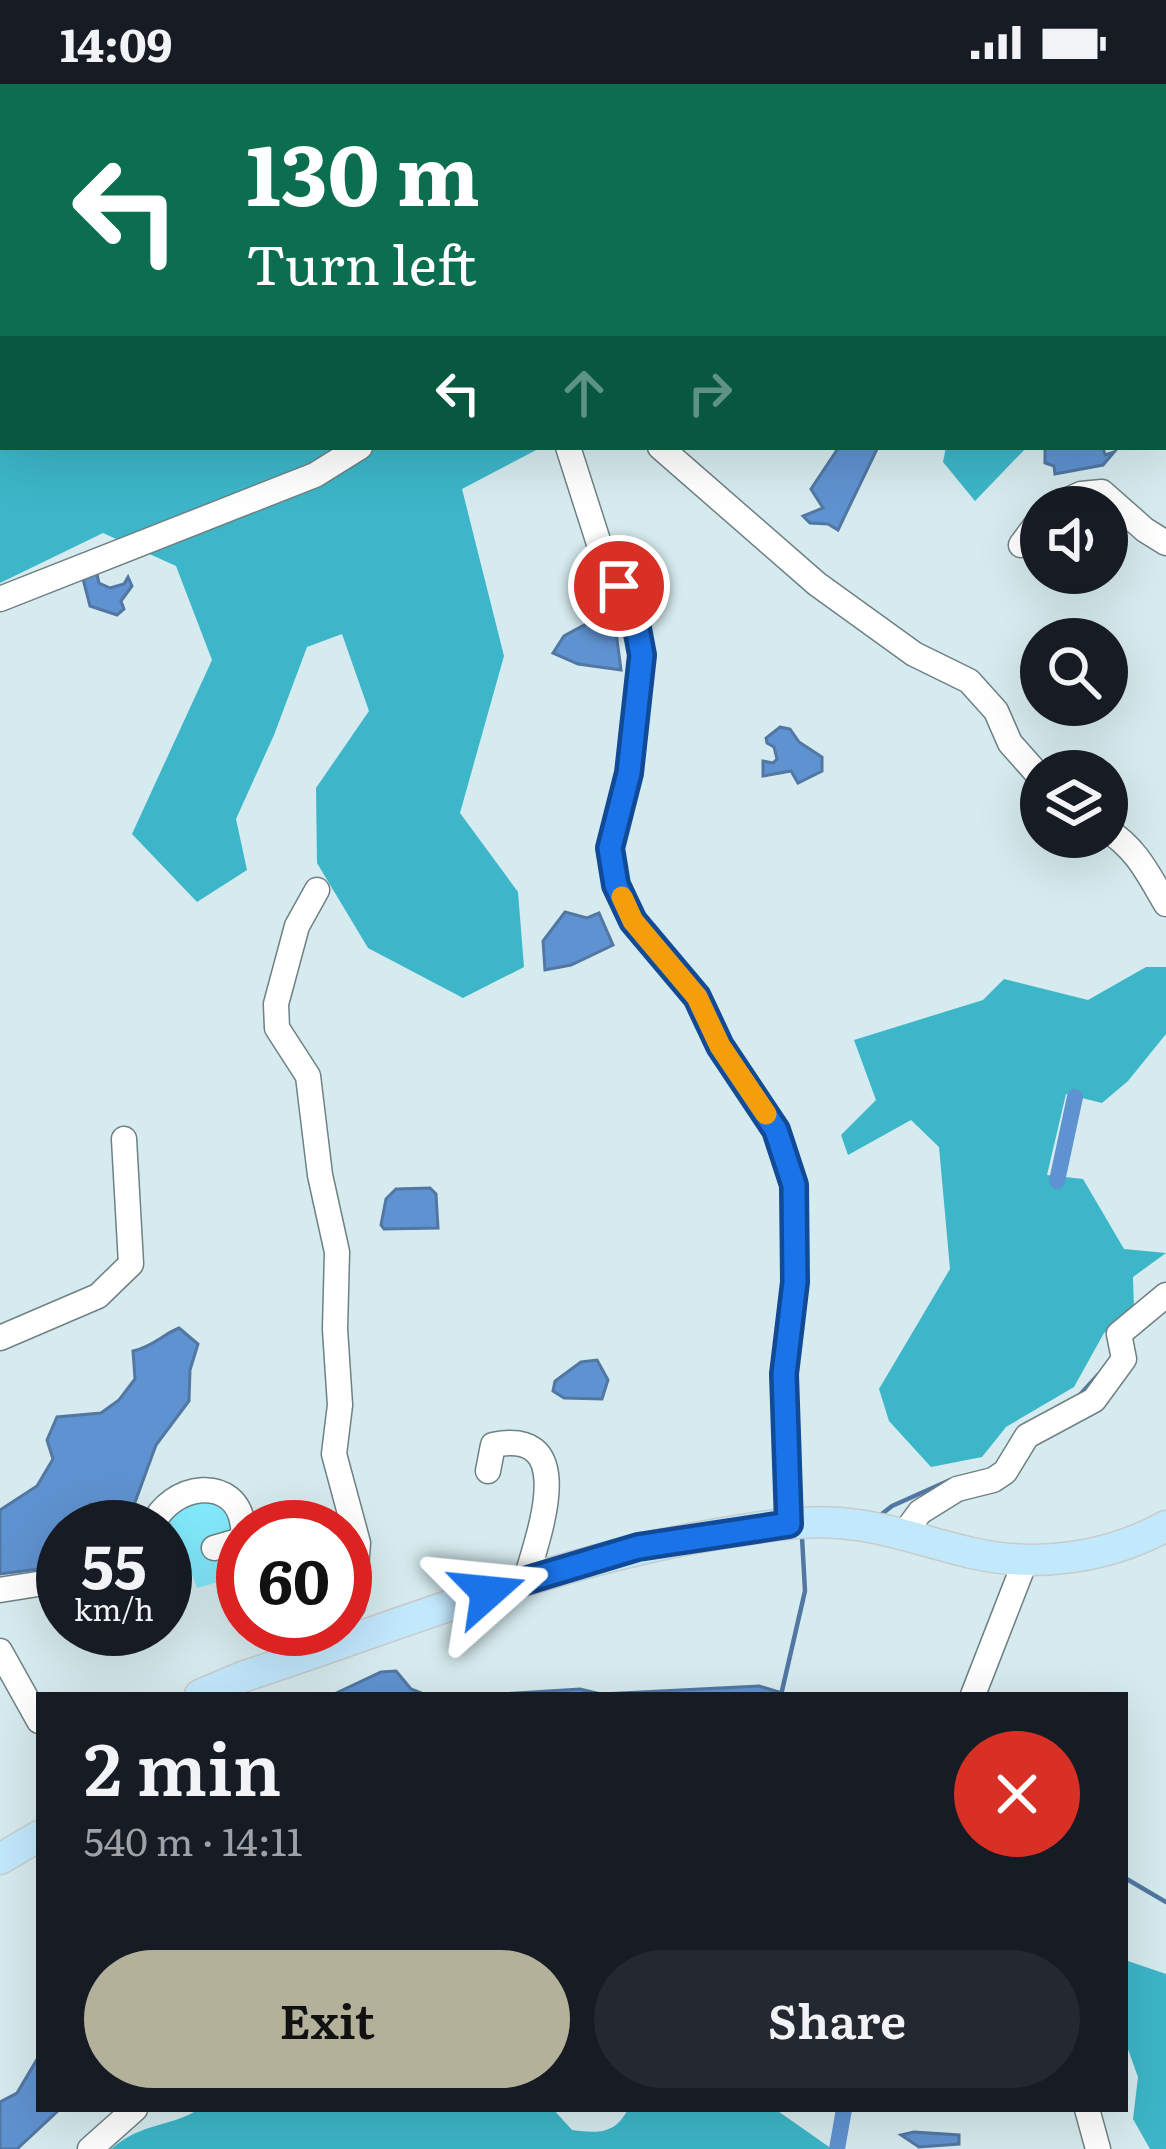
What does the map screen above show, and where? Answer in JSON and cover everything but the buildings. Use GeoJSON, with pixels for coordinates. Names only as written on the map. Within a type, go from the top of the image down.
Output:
{"type":"FeatureCollection","features":[{"type":"Feature","properties":{"kind":"main road"},"geometry":{"type":"LineString","coordinates":[[215,1692],[246,1686],[296,1659],[526,1579],[638,1547],[789,1524],[838,1523],[977,1554],[1026,1559],[1103,1551],[1161,1535]]}},
{"type":"Feature","properties":{"kind":"main road"},"geometry":{"type":"LineString","coordinates":[[0,1859],[36,1838]]}},
{"type":"Feature","properties":{"kind":"street"},"geometry":{"type":"LineString","coordinates":[[0,598],[315,475],[355,450]]}},
{"type":"Feature","properties":{"kind":"street"},"geometry":{"type":"LineString","coordinates":[[569,450],[601,550],[636,623],[642,655],[629,773],[610,848],[616,885],[633,921],[697,997],[720,1046],[776,1130],[794,1185],[795,1282],[784,1374],[789,1524]]}},
{"type":"Feature","properties":{"kind":"street"},"geometry":{"type":"LineString","coordinates":[[663,450],[817,584],[914,654],[969,681],[996,711],[1020,754]]}},
{"type":"Feature","properties":{"kind":"street"},"geometry":{"type":"LineString","coordinates":[[1128,515],[1166,543]]}},
{"type":"Feature","properties":{"kind":"street"},"geometry":{"type":"LineString","coordinates":[[1128,844],[1166,904]]}},
{"type":"Feature","properties":{"kind":"street"},"geometry":{"type":"LineString","coordinates":[[316,890],[297,926],[276,1004],[277,1028],[308,1076],[320,1175],[337,1252],[340,1405],[334,1454],[346,1500]]}},
{"type":"Feature","properties":{"kind":"street"},"geometry":{"type":"LineString","coordinates":[[0,1338],[98,1296],[131,1264],[124,1139]]}},
{"type":"Feature","properties":{"kind":"street"},"geometry":{"type":"LineString","coordinates":[[903,1535],[920,1513],[957,1489],[1005,1472],[1027,1436],[1094,1400],[1124,1359],[1118,1334],[1166,1295]]}},
{"type":"Feature","properties":{"kind":"street"},"geometry":{"type":"LineString","coordinates":[[488,1471],[493,1444],[506,1442],[533,1449],[546,1463],[541,1526],[526,1579]]}},
{"type":"Feature","properties":{"kind":"street"},"geometry":{"type":"LineString","coordinates":[[169,1500],[182,1492],[232,1500]]}},
{"type":"Feature","properties":{"kind":"street"},"geometry":{"type":"LineString","coordinates":[[974,1692],[1026,1559]]}},
{"type":"Feature","properties":{"kind":"street"},"geometry":{"type":"LineString","coordinates":[[0,1590],[36,1584]]}},
{"type":"Feature","properties":{"kind":"street"},"geometry":{"type":"LineString","coordinates":[[0,1651],[36,1716]]}},
{"type":"Feature","properties":{"kind":"street"},"geometry":{"type":"LineString","coordinates":[[90,2149],[132,2112]]}},
{"type":"Feature","properties":{"kind":"street"},"geometry":{"type":"LineString","coordinates":[[1088,2112],[1098,2149]]}},
{"type":"Feature","properties":{"kind":"path"},"geometry":{"type":"LineString","coordinates":[[192,1554],[214,1547]]}},
{"type":"Feature","properties":{"kind":"shaded area"},"geometry":{"type":"Polygon","coordinates":[[[0,450],[536,450],[462,489],[504,656],[460,813],[518,892],[524,967],[463,998],[368,948],[317,863],[316,788],[369,711],[342,634],[307,647],[236,819],[247,870],[197,902],[132,834],[212,660],[176,566],[103,533],[0,583],[0,450]]]}},
{"type":"Feature","properties":{"kind":"shaded area"},"geometry":{"type":"Polygon","coordinates":[[[837,450],[877,450],[838,530],[810,523],[803,516],[823,508],[811,489],[837,450]]]}},
{"type":"Feature","properties":{"kind":"shaded area"},"geometry":{"type":"Polygon","coordinates":[[[945,450],[1024,450],[975,501],[943,462],[945,450]]]}},
{"type":"Feature","properties":{"kind":"shaded area"},"geometry":{"type":"Polygon","coordinates":[[[1045,450],[1114,452],[1103,465],[1055,474],[1054,466],[1045,463],[1045,450]]]}},
{"type":"Feature","properties":{"kind":"shaded area"},"geometry":{"type":"Polygon","coordinates":[[[97,574],[99,583],[110,588],[124,584],[128,577],[132,586],[117,615],[90,606],[83,579],[97,574]]]}},
{"type":"Feature","properties":{"kind":"shaded area"},"geometry":{"type":"Polygon","coordinates":[[[586,624],[616,632],[621,670],[578,664],[553,653],[564,636],[586,624]]]}},
{"type":"Feature","properties":{"kind":"shaded area"},"geometry":{"type":"Polygon","coordinates":[[[780,727],[790,729],[799,742],[822,757],[822,771],[798,783],[791,771],[763,776],[763,761],[777,759],[766,738],[780,727]]]}},
{"type":"Feature","properties":{"kind":"shaded area"},"geometry":{"type":"Polygon","coordinates":[[[565,912],[587,918],[599,913],[613,945],[571,965],[545,970],[543,941],[565,912]]]}},
{"type":"Feature","properties":{"kind":"shaded area"},"geometry":{"type":"Polygon","coordinates":[[[1146,967],[1166,967],[1166,1034],[1128,1081],[1102,1103],[1066,1094],[1047,1175],[1083,1179],[1124,1249],[1166,1253],[1133,1277],[1134,1310],[1104,1333],[1074,1387],[1006,1427],[982,1457],[931,1467],[889,1421],[879,1389],[950,1269],[939,1147],[911,1120],[848,1155],[841,1135],[876,1100],[854,1040],[983,1000],[1004,979],[1088,1000],[1146,967]]]}},
{"type":"Feature","properties":{"kind":"shaded area"},"geometry":{"type":"Polygon","coordinates":[[[430,1188],[436,1194],[438,1228],[384,1229],[386,1199],[396,1189],[430,1188]]]}},
{"type":"Feature","properties":{"kind":"shaded area"},"geometry":{"type":"Polygon","coordinates":[[[179,1328],[198,1344],[190,1370],[189,1401],[156,1445],[136,1500],[36,1500],[36,1569],[0,1574],[0,1510],[37,1486],[53,1459],[47,1440],[57,1417],[101,1413],[119,1400],[135,1379],[133,1351],[179,1328]]]}},
{"type":"Feature","properties":{"kind":"shaded area"},"geometry":{"type":"Polygon","coordinates":[[[597,1360],[608,1380],[602,1399],[564,1398],[553,1391],[555,1381],[581,1362],[597,1360]]]}},
{"type":"Feature","properties":{"kind":"shaded area"},"geometry":{"type":"Polygon","coordinates":[[[173,1498],[216,1502],[216,1583],[197,1588],[192,1575],[192,1500],[173,1498]]]}},
{"type":"Feature","properties":{"kind":"shaded area"},"geometry":{"type":"Polygon","coordinates":[[[396,1671],[418,1692],[338,1692],[381,1672],[396,1671]]]}},
{"type":"Feature","properties":{"kind":"shaded area"},"geometry":{"type":"Polygon","coordinates":[[[759,1686],[779,1692],[640,1692],[759,1686]]]}},
{"type":"Feature","properties":{"kind":"shaded area"},"geometry":{"type":"Polygon","coordinates":[[[580,1689],[593,1692],[531,1692],[580,1689]]]}},
{"type":"Feature","properties":{"kind":"shaded area"},"geometry":{"type":"Polygon","coordinates":[[[1128,1961],[1166,1974],[1166,2149],[1150,2149],[1133,2119],[1138,2077],[1128,2049],[1128,1961]]]}},
{"type":"Feature","properties":{"kind":"shaded area"},"geometry":{"type":"Polygon","coordinates":[[[36,2061],[36,2112],[57,2112],[17,2149],[0,2149],[0,2102],[17,2093],[36,2061]]]}},
{"type":"Feature","properties":{"kind":"shaded area"},"geometry":{"type":"Polygon","coordinates":[[[193,2112],[556,2112],[572,2130],[590,2132],[611,2128],[626,2112],[779,2112],[832,2149],[111,2149],[135,2134],[193,2112]]]}},
{"type":"Feature","properties":{"kind":"shaded area"},"geometry":{"type":"Polygon","coordinates":[[[901,2135],[959,2135],[959,2144],[919,2147],[901,2135]]]}},
{"type":"Feature","properties":{"kind":"waterway"},"geometry":{"type":"LineString","coordinates":[[1057,1181],[1075,1097]]}},
{"type":"Feature","properties":{"kind":"waterway"},"geometry":{"type":"LineString","coordinates":[[1078,1397],[1098,1375]]}},
{"type":"Feature","properties":{"kind":"waterway"},"geometry":{"type":"LineString","coordinates":[[878,1517],[948,1481]]}},
{"type":"Feature","properties":{"kind":"waterway"},"geometry":{"type":"LineString","coordinates":[[782,1692],[805,1591],[802,1537]]}},
{"type":"Feature","properties":{"kind":"waterway"},"geometry":{"type":"LineString","coordinates":[[1128,1880],[1166,1902]]}},
{"type":"Feature","properties":{"kind":"waterway"},"geometry":{"type":"LineString","coordinates":[[837,2149],[843,2112]]}},
{"type":"Feature","properties":{"kind":"slow traffic"},"geometry":{"type":"LineString","coordinates":[[622,897],[633,921],[697,997],[720,1046],[766,1114]]}},
{"type":"Feature","properties":{"kind":"route"},"geometry":{"type":"LineString","coordinates":[[488,1592],[638,1547],[789,1524],[784,1374],[795,1282],[794,1185],[776,1130],[720,1046],[697,997],[633,921],[616,885],[610,848],[629,773],[642,655],[636,623],[619,586]]}}]}
